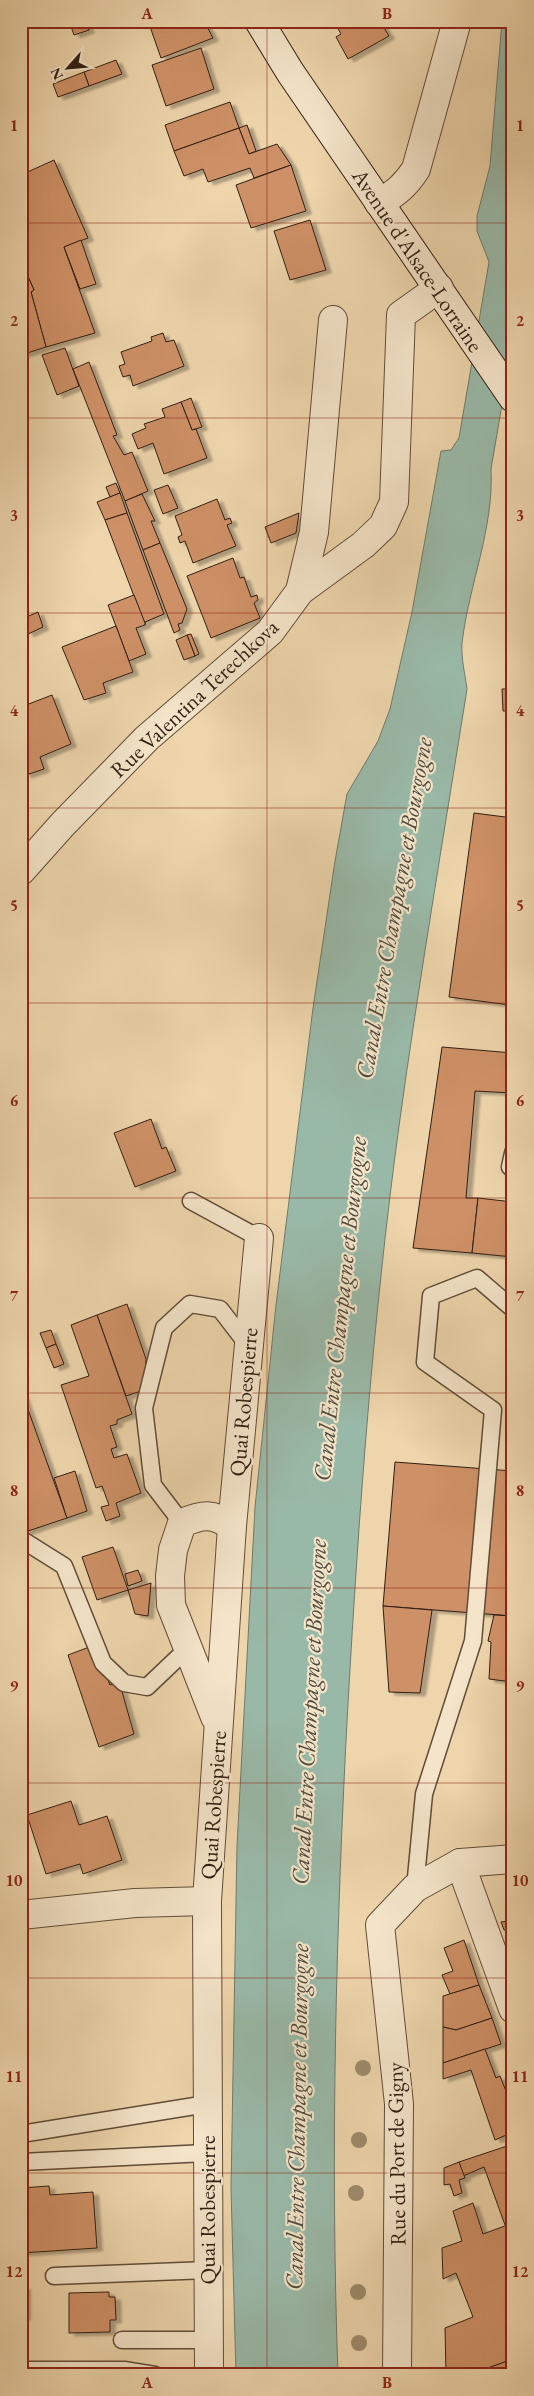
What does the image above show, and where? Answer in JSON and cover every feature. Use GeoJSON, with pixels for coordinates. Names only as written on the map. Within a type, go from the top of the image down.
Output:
{"type":"FeatureCollection","features":[{"type":"Feature","properties":{"kind":"street","name":"Avenue d'Alsace-Lorraine"},"geometry":{"type":"LineString","coordinates":[[259,21],[290,72],[439,288],[512,398]]}},
{"type":"Feature","properties":{"kind":"street"},"geometry":{"type":"LineString","coordinates":[[379,203],[402,188],[416,169],[457,21]]}},
{"type":"Feature","properties":{"kind":"street"},"geometry":{"type":"LineString","coordinates":[[300,591],[363,545],[383,526],[394,502],[401,315],[439,288]]}},
{"type":"Feature","properties":{"kind":"street","name":"Rue Valentina Terechkova"},"geometry":{"type":"LineString","coordinates":[[21,871],[63,824],[147,738],[270,632],[300,591],[314,532],[333,320]]}},
{"type":"Feature","properties":{"kind":"street","name":"Quai Robespierre"},"geometry":{"type":"LineString","coordinates":[[208,2375],[206,2153],[208,2104],[207,1901],[232,1526],[258,1238]]}},
{"type":"Feature","properties":{"kind":"street"},"geometry":{"type":"LineString","coordinates":[[218,1725],[171,1605],[170,1576],[173,1550],[182,1522],[199,1516],[219,1517],[232,1526]]}},
{"type":"Feature","properties":{"kind":"street"},"geometry":{"type":"LineString","coordinates":[[415,1888],[460,1862],[513,1858]]}},
{"type":"Feature","properties":{"kind":"street"},"geometry":{"type":"LineString","coordinates":[[460,1862],[513,2009]]}},
{"type":"Feature","properties":{"kind":"street","name":"Rue du Port de Gigny"},"geometry":{"type":"LineString","coordinates":[[397,2375],[399,2104],[380,1924],[415,1888]]}},
{"type":"Feature","properties":{"kind":"street"},"geometry":{"type":"LineString","coordinates":[[21,1915],[135,1903],[207,1901]]}},
{"type":"Feature","properties":{"kind":"lane"},"geometry":{"type":"LineString","coordinates":[[191,1201],[258,1238]]}},
{"type":"Feature","properties":{"kind":"lane"},"geometry":{"type":"LineString","coordinates":[[415,1888],[424,1794],[473,1641],[493,1410],[425,1362],[430,1296],[477,1278],[513,1309]]}},
{"type":"Feature","properties":{"kind":"lane"},"geometry":{"type":"LineString","coordinates":[[182,1522],[153,1486],[144,1408],[164,1328],[190,1304],[220,1308],[247,1344]]}},
{"type":"Feature","properties":{"kind":"lane"},"geometry":{"type":"LineString","coordinates":[[21,1540],[64,1566],[103,1663],[124,1683],[147,1687],[188,1648]]}},
{"type":"Feature","properties":{"kind":"lane"},"geometry":{"type":"LineString","coordinates":[[21,2134],[208,2104]]}},
{"type":"Feature","properties":{"kind":"lane"},"geometry":{"type":"LineString","coordinates":[[21,2162],[206,2153]]}},
{"type":"Feature","properties":{"kind":"lane"},"geometry":{"type":"LineString","coordinates":[[54,2276],[208,2270]]}},
{"type":"Feature","properties":{"kind":"lane"},"geometry":{"type":"LineString","coordinates":[[122,2340],[208,2340]]}},
{"type":"Feature","properties":{"kind":"lane"},"geometry":{"type":"LineString","coordinates":[[21,2370],[124,2370],[155,2375]]}},
{"type":"Feature","properties":{"kind":"water","name":"Canal Entre Champagne et Bourgogne"},"geometry":{"type":"Polygon","coordinates":[[[502,21],[513,21],[513,340],[491,469],[489,513],[465,621],[462,643],[467,689],[399,1126],[374,1342],[357,1558],[348,1703],[337,1955],[334,2207],[338,2375],[236,2375],[231,2188],[237,1846],[255,1507],[276,1305],[313,1008],[347,794],[378,741],[390,709],[412,612],[441,451],[451,450],[459,438],[489,262],[477,231],[477,216],[490,166],[502,21]]]}},
{"type":"Feature","properties":{"kind":"building"},"geometry":{"type":"Polygon","coordinates":[[[69,21],[85,21],[89,30],[74,35],[69,21]]]}},
{"type":"Feature","properties":{"kind":"building"},"geometry":{"type":"Polygon","coordinates":[[[148,21],[204,21],[213,38],[161,58],[148,21]]]}},
{"type":"Feature","properties":{"kind":"building"},"geometry":{"type":"Polygon","coordinates":[[[334,21],[380,21],[389,36],[348,59],[336,37],[341,34],[334,21]]]}},
{"type":"Feature","properties":{"kind":"building"},"geometry":{"type":"Polygon","coordinates":[[[201,48],[214,89],[166,106],[152,65],[201,48]]]}},
{"type":"Feature","properties":{"kind":"building"},"geometry":{"type":"Polygon","coordinates":[[[116,60],[122,74],[89,86],[84,72],[116,60]]]}},
{"type":"Feature","properties":{"kind":"building"},"geometry":{"type":"Polygon","coordinates":[[[84,72],[89,86],[58,97],[53,84],[84,72]]]}},
{"type":"Feature","properties":{"kind":"building"},"geometry":{"type":"Polygon","coordinates":[[[230,102],[239,128],[174,151],[165,125],[230,102]]]}},
{"type":"Feature","properties":{"kind":"building"},"geometry":{"type":"Polygon","coordinates":[[[247,125],[256,151],[249,154],[239,128],[247,125]]]}},
{"type":"Feature","properties":{"kind":"building"},"geometry":{"type":"Polygon","coordinates":[[[239,128],[249,154],[277,144],[291,165],[254,178],[250,168],[208,182],[203,169],[184,176],[174,151],[239,128]]]}},
{"type":"Feature","properties":{"kind":"building"},"geometry":{"type":"Polygon","coordinates":[[[54,160],[88,238],[64,247],[95,333],[46,347],[31,292],[34,290],[21,261],[21,175],[54,160]]]}},
{"type":"Feature","properties":{"kind":"building"},"geometry":{"type":"Polygon","coordinates":[[[291,165],[306,211],[251,228],[236,185],[291,165]]]}},
{"type":"Feature","properties":{"kind":"building"},"geometry":{"type":"Polygon","coordinates":[[[310,220],[326,270],[290,280],[274,231],[310,220]]]}},
{"type":"Feature","properties":{"kind":"building"},"geometry":{"type":"Polygon","coordinates":[[[81,240],[96,284],[80,289],[64,247],[81,240]]]}},
{"type":"Feature","properties":{"kind":"building"},"geometry":{"type":"Polygon","coordinates":[[[21,261],[34,290],[31,292],[46,347],[21,355],[21,261]]]}},
{"type":"Feature","properties":{"kind":"building"},"geometry":{"type":"Polygon","coordinates":[[[163,333],[166,342],[174,340],[184,366],[133,386],[130,375],[123,377],[119,366],[125,364],[121,352],[152,341],[151,337],[163,333]]]}},
{"type":"Feature","properties":{"kind":"building"},"geometry":{"type":"Polygon","coordinates":[[[65,348],[79,386],[57,395],[42,355],[65,348]]]}},
{"type":"Feature","properties":{"kind":"building"},"geometry":{"type":"Polygon","coordinates":[[[89,362],[117,435],[113,436],[124,455],[132,452],[148,491],[125,501],[73,369],[89,362]]]}},
{"type":"Feature","properties":{"kind":"building"},"geometry":{"type":"Polygon","coordinates":[[[191,398],[202,427],[192,430],[181,402],[191,398]]]}},
{"type":"Feature","properties":{"kind":"building"},"geometry":{"type":"Polygon","coordinates":[[[181,402],[192,430],[196,429],[207,458],[164,474],[153,443],[138,449],[132,434],[146,428],[144,424],[165,417],[162,409],[181,402]]]}},
{"type":"Feature","properties":{"kind":"building"},"geometry":{"type":"Polygon","coordinates":[[[116,483],[120,493],[110,497],[106,487],[116,483]]]}},
{"type":"Feature","properties":{"kind":"building"},"geometry":{"type":"Polygon","coordinates":[[[168,485],[178,508],[163,514],[154,490],[168,485]]]}},
{"type":"Feature","properties":{"kind":"building"},"geometry":{"type":"Polygon","coordinates":[[[120,493],[127,513],[105,520],[97,502],[120,493]]]}},
{"type":"Feature","properties":{"kind":"building"},"geometry":{"type":"Polygon","coordinates":[[[142,494],[155,521],[151,521],[160,543],[143,550],[125,501],[142,494]]]}},
{"type":"Feature","properties":{"kind":"building"},"geometry":{"type":"Polygon","coordinates":[[[217,499],[225,520],[230,518],[232,523],[227,525],[236,546],[193,563],[185,541],[180,543],[178,537],[182,535],[175,516],[217,499]]]}},
{"type":"Feature","properties":{"kind":"building"},"geometry":{"type":"Polygon","coordinates":[[[127,513],[164,614],[145,622],[145,625],[105,520],[127,513]]]}},
{"type":"Feature","properties":{"kind":"building"},"geometry":{"type":"Polygon","coordinates":[[[299,513],[296,533],[271,543],[265,527],[299,513]]]}},
{"type":"Feature","properties":{"kind":"building"},"geometry":{"type":"Polygon","coordinates":[[[160,543],[187,609],[182,623],[178,624],[180,630],[174,633],[143,550],[160,543]]]}},
{"type":"Feature","properties":{"kind":"building"},"geometry":{"type":"Polygon","coordinates":[[[233,558],[240,578],[244,577],[251,597],[257,595],[258,600],[254,603],[260,618],[211,638],[187,576],[233,558]]]}},
{"type":"Feature","properties":{"kind":"building"},"geometry":{"type":"Polygon","coordinates":[[[134,595],[145,623],[145,625],[136,628],[146,654],[129,661],[108,605],[134,595]]]}},
{"type":"Feature","properties":{"kind":"building"},"geometry":{"type":"Polygon","coordinates":[[[38,612],[43,627],[28,634],[22,619],[38,612]]]}},
{"type":"Feature","properties":{"kind":"building"},"geometry":{"type":"Polygon","coordinates":[[[116,626],[133,672],[103,683],[106,693],[84,700],[62,647],[116,626]]]}},
{"type":"Feature","properties":{"kind":"building"},"geometry":{"type":"Polygon","coordinates":[[[191,634],[199,654],[195,656],[187,635],[191,634]]]}},
{"type":"Feature","properties":{"kind":"building"},"geometry":{"type":"Polygon","coordinates":[[[187,635],[195,656],[184,660],[176,640],[187,635]]]}},
{"type":"Feature","properties":{"kind":"building"},"geometry":{"type":"Polygon","coordinates":[[[502,689],[513,689],[513,711],[503,711],[502,689]]]}},
{"type":"Feature","properties":{"kind":"building"},"geometry":{"type":"Polygon","coordinates":[[[52,695],[71,744],[40,757],[44,769],[26,775],[21,766],[21,707],[52,695]]]}},
{"type":"Feature","properties":{"kind":"building"},"geometry":{"type":"Polygon","coordinates":[[[474,813],[513,818],[513,984],[510,1005],[449,997],[474,813]]]}},
{"type":"Feature","properties":{"kind":"building"},"geometry":{"type":"Polygon","coordinates":[[[442,1047],[513,1053],[513,1093],[475,1091],[466,1198],[478,1198],[472,1253],[413,1248],[442,1047]]]}},
{"type":"Feature","properties":{"kind":"building"},"geometry":{"type":"Polygon","coordinates":[[[151,1119],[162,1149],[166,1147],[176,1171],[135,1187],[114,1133],[151,1119]]]}},
{"type":"Feature","properties":{"kind":"building"},"geometry":{"type":"Polygon","coordinates":[[[478,1198],[513,1202],[513,1257],[472,1253],[478,1198]]]}},
{"type":"Feature","properties":{"kind":"building"},"geometry":{"type":"Polygon","coordinates":[[[127,1304],[146,1359],[144,1390],[126,1396],[97,1315],[127,1304]]]}},
{"type":"Feature","properties":{"kind":"building"},"geometry":{"type":"Polygon","coordinates":[[[97,1315],[132,1414],[117,1420],[117,1424],[110,1426],[117,1447],[111,1449],[114,1458],[127,1454],[141,1493],[116,1503],[120,1516],[106,1521],[101,1507],[109,1505],[102,1486],[96,1488],[61,1385],[89,1376],[71,1325],[97,1315]]]}},
{"type":"Feature","properties":{"kind":"building"},"geometry":{"type":"Polygon","coordinates":[[[51,1330],[56,1344],[46,1348],[40,1333],[51,1330]]]}},
{"type":"Feature","properties":{"kind":"building"},"geometry":{"type":"Polygon","coordinates":[[[56,1344],[64,1364],[54,1368],[46,1348],[56,1344]]]}},
{"type":"Feature","properties":{"kind":"building"},"geometry":{"type":"Polygon","coordinates":[[[21,1390],[67,1518],[25,1532],[21,1520],[24,1517],[21,1510],[21,1390]]]}},
{"type":"Feature","properties":{"kind":"building"},"geometry":{"type":"Polygon","coordinates":[[[395,1462],[513,1471],[513,1616],[383,1606],[395,1462]]]}},
{"type":"Feature","properties":{"kind":"building"},"geometry":{"type":"Polygon","coordinates":[[[75,1471],[87,1511],[67,1518],[54,1478],[75,1471]]]}},
{"type":"Feature","properties":{"kind":"building"},"geometry":{"type":"Polygon","coordinates":[[[113,1547],[128,1590],[97,1600],[82,1557],[113,1547]]]}},
{"type":"Feature","properties":{"kind":"building"},"geometry":{"type":"Polygon","coordinates":[[[138,1570],[142,1581],[128,1586],[125,1574],[138,1570]]]}},
{"type":"Feature","properties":{"kind":"building"},"geometry":{"type":"Polygon","coordinates":[[[151,1583],[148,1616],[135,1614],[128,1590],[151,1583]]]}},
{"type":"Feature","properties":{"kind":"building"},"geometry":{"type":"Polygon","coordinates":[[[383,1606],[432,1610],[420,1693],[389,1692],[383,1606]]]}},
{"type":"Feature","properties":{"kind":"building"},"geometry":{"type":"Polygon","coordinates":[[[494,1615],[513,1616],[513,1682],[489,1679],[491,1642],[488,1641],[494,1615]]]}},
{"type":"Feature","properties":{"kind":"building"},"geometry":{"type":"Polygon","coordinates":[[[92,1646],[103,1676],[106,1675],[110,1685],[119,1681],[134,1734],[99,1747],[68,1655],[92,1646]]]}},
{"type":"Feature","properties":{"kind":"building"},"geometry":{"type":"Polygon","coordinates":[[[71,1801],[79,1825],[107,1816],[122,1860],[83,1874],[80,1864],[46,1874],[27,1815],[71,1801]]]}},
{"type":"Feature","properties":{"kind":"building"},"geometry":{"type":"Polygon","coordinates":[[[513,1920],[513,1929],[504,1930],[501,1922],[513,1920]]]}},
{"type":"Feature","properties":{"kind":"building"},"geometry":{"type":"Polygon","coordinates":[[[464,1940],[479,1985],[450,1994],[442,1975],[453,1971],[444,1948],[464,1940]]]}},
{"type":"Feature","properties":{"kind":"building"},"geometry":{"type":"Polygon","coordinates":[[[479,1985],[492,2018],[456,2030],[443,2027],[443,1996],[479,1985]]]}},
{"type":"Feature","properties":{"kind":"building"},"geometry":{"type":"Polygon","coordinates":[[[492,2018],[501,2044],[443,2063],[443,2027],[456,2030],[492,2018]]]}},
{"type":"Feature","properties":{"kind":"building"},"geometry":{"type":"Polygon","coordinates":[[[485,2049],[496,2078],[500,2076],[513,2109],[513,2132],[495,2140],[471,2070],[443,2079],[443,2063],[485,2049]]]}},
{"type":"Feature","properties":{"kind":"building"},"geometry":{"type":"Polygon","coordinates":[[[513,2144],[513,2222],[505,2225],[484,2167],[463,2176],[459,2162],[513,2144]]]}},
{"type":"Feature","properties":{"kind":"building"},"geometry":{"type":"Polygon","coordinates":[[[459,2162],[465,2178],[459,2180],[462,2193],[454,2196],[450,2184],[444,2185],[444,2168],[459,2162]]]}},
{"type":"Feature","properties":{"kind":"building"},"geometry":{"type":"Polygon","coordinates":[[[49,2186],[50,2195],[93,2192],[97,2248],[21,2253],[21,2188],[49,2186]]]}},
{"type":"Feature","properties":{"kind":"building"},"geometry":{"type":"Polygon","coordinates":[[[473,2203],[483,2234],[513,2223],[513,2359],[469,2375],[446,2375],[445,2328],[473,2317],[456,2273],[443,2279],[442,2248],[462,2241],[453,2211],[473,2203]]]}},
{"type":"Feature","properties":{"kind":"building"},"geometry":{"type":"Polygon","coordinates":[[[21,2287],[25,2287],[25,2317],[21,2317],[21,2287]]]}},
{"type":"Feature","properties":{"kind":"building"},"geometry":{"type":"Polygon","coordinates":[[[109,2292],[109,2297],[115,2297],[116,2320],[110,2320],[110,2332],[69,2333],[69,2293],[109,2292]]]}},
{"type":"Feature","properties":{"kind":"building"},"geometry":{"type":"Polygon","coordinates":[[[510,2360],[511,2375],[469,2375],[510,2360]]]}}]}
